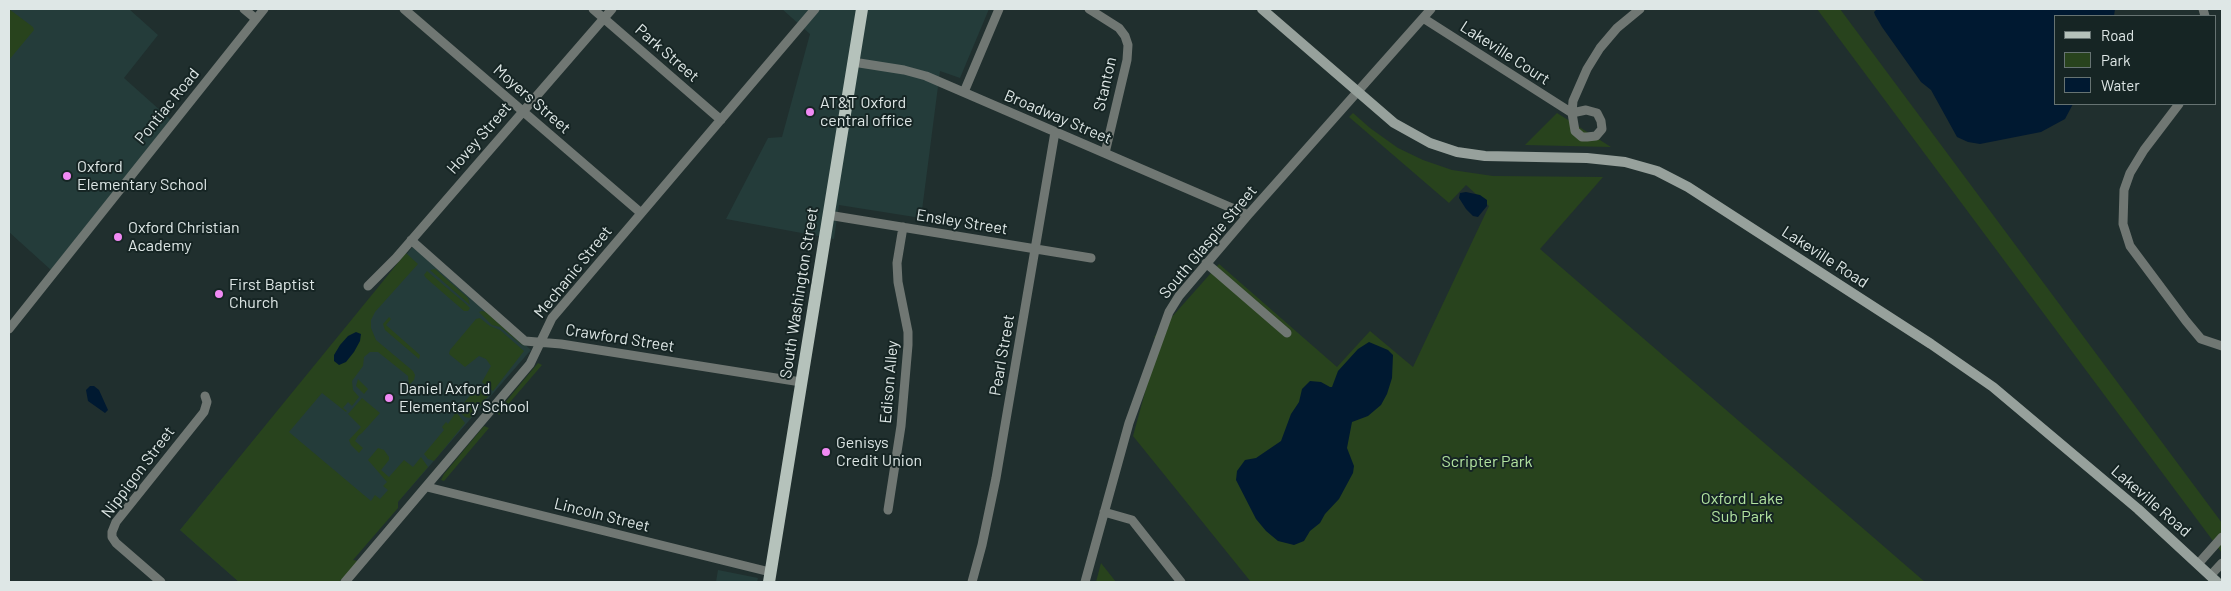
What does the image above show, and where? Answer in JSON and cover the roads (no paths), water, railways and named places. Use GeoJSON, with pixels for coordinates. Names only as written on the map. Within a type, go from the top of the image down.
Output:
{"type":"FeatureCollection","features":[{"type":"Feature","properties":{"kind":"main road","name":"South Washington Street"},"geometry":{"type":"LineString","coordinates":[[770,577],[862,9]]}},
{"type":"Feature","properties":{"kind":"main road","name":"Lakeville Road"},"geometry":{"type":"LineString","coordinates":[[1262,9],[1405,131],[1430,144],[1450,150],[1485,156],[1618,161],[1652,170],[1681,183],[1931,344],[1986,382],[2063,444],[2214,579]]}},
{"type":"Feature","properties":{"kind":"street"},"geometry":{"type":"LineString","coordinates":[[244,9],[256,19]]}},
{"type":"Feature","properties":{"kind":"street","name":"Pontiac Road"},"geometry":{"type":"LineString","coordinates":[[9,329],[264,9]]}},
{"type":"Feature","properties":{"kind":"street","name":"Moyers Street"},"geometry":{"type":"LineString","coordinates":[[404,9],[641,213]]}},
{"type":"Feature","properties":{"kind":"street","name":"Park Street"},"geometry":{"type":"LineString","coordinates":[[593,9],[721,120]]}},
{"type":"Feature","properties":{"kind":"street","name":"Hovey Street"},"geometry":{"type":"LineString","coordinates":[[368,286],[411,240],[612,9]]}},
{"type":"Feature","properties":{"kind":"street","name":"Mechanic Street"},"geometry":{"type":"LineString","coordinates":[[345,582],[530,364],[552,318],[814,9]]}},
{"type":"Feature","properties":{"kind":"street"},"geometry":{"type":"LineString","coordinates":[[964,92],[999,9]]}},
{"type":"Feature","properties":{"kind":"street","name":"Stanton"},"geometry":{"type":"LineString","coordinates":[[1089,9],[1119,28],[1125,36],[1128,45],[1127,60],[1105,153]]}},
{"type":"Feature","properties":{"kind":"street","name":"South Glaspie Street"},"geometry":{"type":"LineString","coordinates":[[1085,582],[1129,423],[1169,312],[1179,296],[1248,215],[1356,91],[1431,9]]}},
{"type":"Feature","properties":{"kind":"street","name":"Lakeville Court"},"geometry":{"type":"LineString","coordinates":[[1423,18],[1572,113],[1573,101],[1587,69],[1600,48],[1617,28],[1640,9]]}},
{"type":"Feature","properties":{"kind":"street","name":"Broadway Street"},"geometry":{"type":"LineString","coordinates":[[853,62],[909,71],[964,92],[1248,215]]}},
{"type":"Feature","properties":{"kind":"street"},"geometry":{"type":"LineString","coordinates":[[2178,105],[2144,150],[2130,173],[2124,190],[2123,224],[2130,246],[2186,321],[2201,339],[2222,346]]}},
{"type":"Feature","properties":{"kind":"street","name":"Pearl Street"},"geometry":{"type":"LineString","coordinates":[[972,582],[991,503],[1056,132]]}},
{"type":"Feature","properties":{"kind":"street","name":"Ensley Street"},"geometry":{"type":"LineString","coordinates":[[828,215],[1090,258]]}},
{"type":"Feature","properties":{"kind":"street","name":"Edison Alley"},"geometry":{"type":"LineString","coordinates":[[888,510],[900,433],[908,346],[908,332],[898,282],[898,263],[903,228]]}},
{"type":"Feature","properties":{"kind":"street","name":"Crawford Street"},"geometry":{"type":"LineString","coordinates":[[411,240],[525,341],[561,344],[801,382]]}},
{"type":"Feature","properties":{"kind":"street"},"geometry":{"type":"LineString","coordinates":[[1206,264],[1287,333]]}},
{"type":"Feature","properties":{"kind":"street","name":"Nippigon Street"},"geometry":{"type":"LineString","coordinates":[[161,582],[116,543],[112,537],[112,530],[116,522],[204,412],[207,402],[205,396]]}},
{"type":"Feature","properties":{"kind":"street","name":"Lincoln Street"},"geometry":{"type":"LineString","coordinates":[[427,486],[770,577]]}},
{"type":"Feature","properties":{"kind":"street"},"geometry":{"type":"LineString","coordinates":[[1104,512],[1132,520],[1181,582]]}},
{"type":"Feature","properties":{"kind":"street"},"geometry":{"type":"LineString","coordinates":[[2198,564],[2222,537]]}},
{"type":"Feature","properties":{"kind":"street"},"geometry":{"type":"LineString","coordinates":[[2214,579],[2222,562]]}},
{"type":"Feature","properties":{"kind":"water"},"geometry":{"type":"Polygon","coordinates":[[[1877,9],[2115,9],[2114,15],[2054,15],[2054,105],[2072,105],[2065,119],[2041,132],[1980,144],[1968,142],[1957,137],[1931,90],[1921,82],[1882,27],[1874,12],[1877,9]]]}},
{"type":"Feature","properties":{"kind":"water"},"geometry":{"type":"Polygon","coordinates":[[[1466,192],[1480,195],[1487,200],[1487,206],[1478,217],[1473,216],[1466,209],[1459,198],[1460,193],[1466,192]]]}},
{"type":"Feature","properties":{"kind":"water"},"geometry":{"type":"Polygon","coordinates":[[[356,332],[361,334],[360,341],[346,362],[339,365],[334,361],[334,355],[348,336],[356,332]]]}},
{"type":"Feature","properties":{"kind":"water"},"geometry":{"type":"Polygon","coordinates":[[[1369,342],[1388,350],[1393,355],[1392,378],[1381,405],[1368,416],[1352,422],[1347,448],[1354,466],[1353,473],[1339,499],[1325,514],[1320,523],[1310,531],[1304,541],[1294,545],[1278,541],[1256,519],[1236,480],[1237,471],[1245,460],[1256,458],[1281,441],[1291,414],[1299,402],[1302,389],[1310,381],[1321,382],[1332,387],[1338,371],[1358,349],[1369,342]]]}},
{"type":"Feature","properties":{"kind":"water"},"geometry":{"type":"Polygon","coordinates":[[[90,386],[94,386],[99,390],[108,410],[105,413],[88,401],[86,390],[90,386]]]}},
{"type":"Feature","properties":{"kind":"place","name":"AT&T Oxford central office"},"geometry":{"type":"Point","coordinates":[810,112]}},
{"type":"Feature","properties":{"kind":"place","name":"Oxford Elementary School"},"geometry":{"type":"Point","coordinates":[67,176]}},
{"type":"Feature","properties":{"kind":"place","name":"Oxford Christian Academy"},"geometry":{"type":"Point","coordinates":[118,237]}},
{"type":"Feature","properties":{"kind":"place","name":"First Baptist Church"},"geometry":{"type":"Point","coordinates":[219,294]}},
{"type":"Feature","properties":{"kind":"place","name":"Daniel Axford Elementary School"},"geometry":{"type":"Point","coordinates":[389,398]}},
{"type":"Feature","properties":{"kind":"place","name":"Genisys Credit Union"},"geometry":{"type":"Point","coordinates":[826,452]}},
{"type":"Feature","properties":{"kind":"park label","name":"Scripter Park"},"geometry":{"type":"Point","coordinates":[1487,462]}},
{"type":"Feature","properties":{"kind":"park label","name":"Oxford Lake Sub Park"},"geometry":{"type":"Point","coordinates":[1742,508]}}]}
